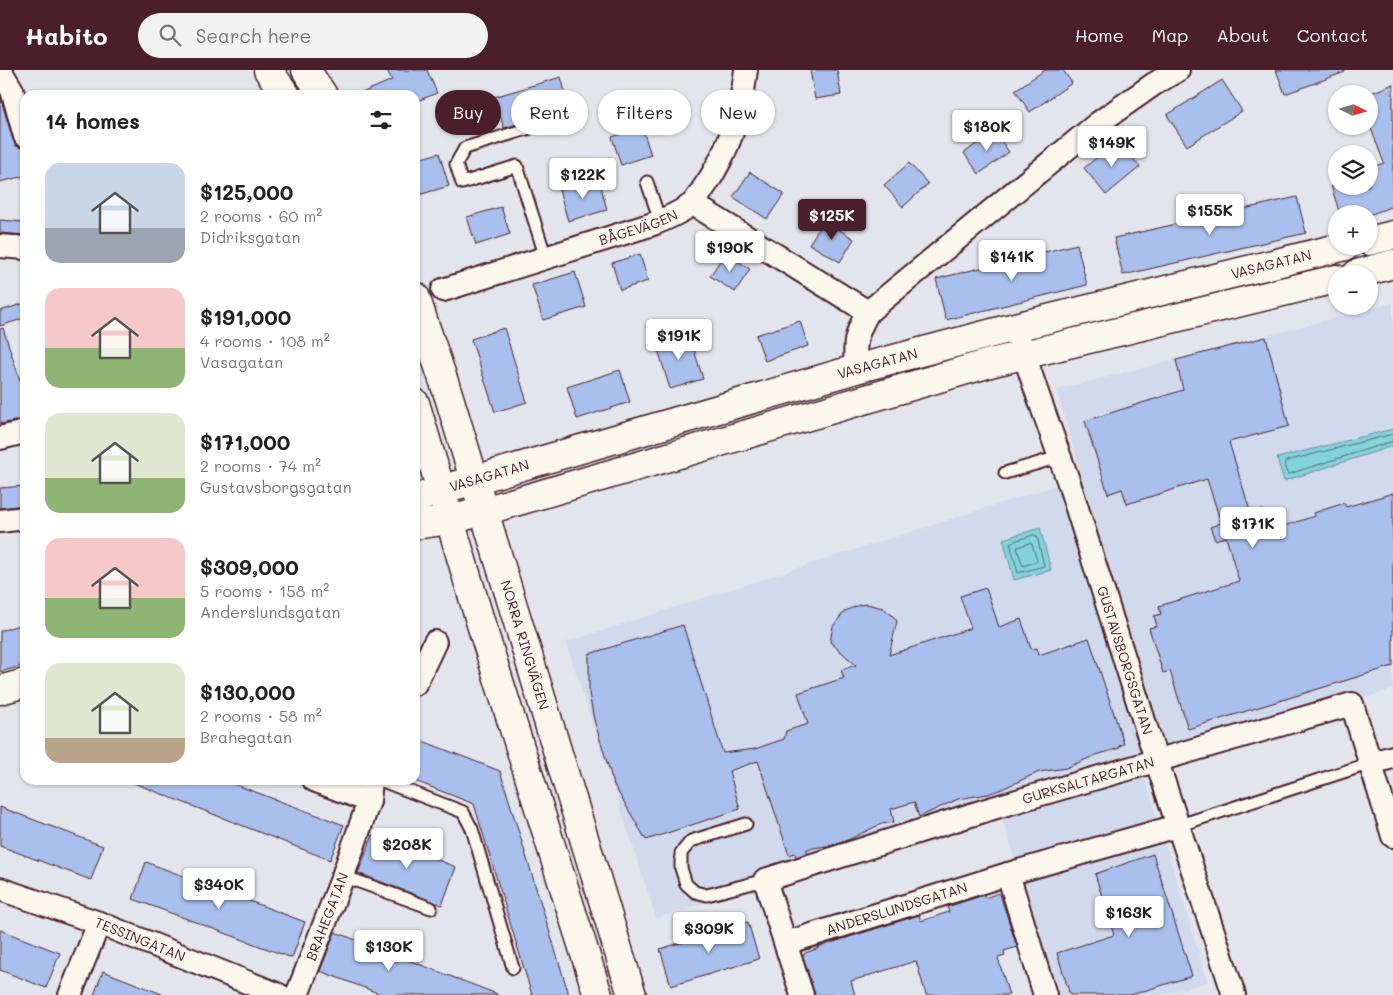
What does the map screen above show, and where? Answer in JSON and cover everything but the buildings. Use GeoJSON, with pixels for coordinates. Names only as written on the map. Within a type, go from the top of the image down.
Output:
{"type":"FeatureCollection","features":[{"type":"Feature","properties":{"kind":"street"},"geometry":{"type":"LineString","coordinates":[[0,70],[12,90],[20,118]]}},
{"type":"Feature","properties":{"kind":"street"},"geometry":{"type":"LineString","coordinates":[[268,70],[282,90]]}},
{"type":"Feature","properties":{"kind":"street"},"geometry":{"type":"LineString","coordinates":[[306,70],[320,90]]}},
{"type":"Feature","properties":{"kind":"street","name":"BÅGEVÄGEN"},"geometry":{"type":"LineString","coordinates":[[443,290],[660,222],[692,204],[724,155],[740,110],[746,70]]}},
{"type":"Feature","properties":{"kind":"street"},"geometry":{"type":"LineString","coordinates":[[856,370],[854,351],[858,330],[868,312],[1097,124],[1154,84],[1178,70]]}},
{"type":"Feature","properties":{"kind":"street"},"geometry":{"type":"LineString","coordinates":[[692,204],[868,312]]}},
{"type":"Feature","properties":{"kind":"street"},"geometry":{"type":"LineString","coordinates":[[1378,239],[1393,235]]}},
{"type":"Feature","properties":{"kind":"street"},"geometry":{"type":"LineString","coordinates":[[0,246],[20,248]]}},
{"type":"Feature","properties":{"kind":"street","name":"VASAGATAN"},"geometry":{"type":"LineString","coordinates":[[420,497],[856,370],[1015,327],[1328,250]]}},
{"type":"Feature","properties":{"kind":"street"},"geometry":{"type":"LineString","coordinates":[[1378,268],[1393,264]]}},
{"type":"Feature","properties":{"kind":"street","name":"VASAGATAN"},"geometry":{"type":"LineString","coordinates":[[420,524],[484,512],[1024,354],[1328,281]]}},
{"type":"Feature","properties":{"kind":"street","name":"NORRA RINGVÄGEN"},"geometry":{"type":"LineString","coordinates":[[420,311],[449,396],[632,995]]}},
{"type":"Feature","properties":{"kind":"street","name":"GUSTAVSBORGSGATAN"},"geometry":{"type":"LineString","coordinates":[[1015,327],[1059,457],[1177,826],[1234,995]]}},
{"type":"Feature","properties":{"kind":"street"},"geometry":{"type":"LineString","coordinates":[[420,420],[598,995]]}},
{"type":"Feature","properties":{"kind":"street"},"geometry":{"type":"LineString","coordinates":[[0,438],[20,433]]}},
{"type":"Feature","properties":{"kind":"street"},"geometry":{"type":"LineString","coordinates":[[0,521],[20,519]]}},
{"type":"Feature","properties":{"kind":"street"},"geometry":{"type":"LineString","coordinates":[[420,673],[434,642]]}},
{"type":"Feature","properties":{"kind":"street"},"geometry":{"type":"LineString","coordinates":[[0,690],[20,684]]}},
{"type":"Feature","properties":{"kind":"street","name":"GURKSALTARGATAN"},"geometry":{"type":"LineString","coordinates":[[765,880],[920,830],[1352,704],[1371,763]]}},
{"type":"Feature","properties":{"kind":"street"},"geometry":{"type":"LineString","coordinates":[[1393,756],[1371,763],[1393,836]]}},
{"type":"Feature","properties":{"kind":"street"},"geometry":{"type":"LineString","coordinates":[[339,785],[370,791]]}},
{"type":"Feature","properties":{"kind":"street","name":"BRAHEGATAN"},"geometry":{"type":"LineString","coordinates":[[297,995],[343,876],[370,791]]}},
{"type":"Feature","properties":{"kind":"street","name":"ANDERSLUNDSGATAN"},"geometry":{"type":"LineString","coordinates":[[786,944],[1008,874],[1177,826]]}},
{"type":"Feature","properties":{"kind":"street"},"geometry":{"type":"LineString","coordinates":[[1008,874],[1045,995]]}},
{"type":"Feature","properties":{"kind":"street"},"geometry":{"type":"LineString","coordinates":[[765,880],[802,995]]}},
{"type":"Feature","properties":{"kind":"street","name":"TESSINGATAN"},"geometry":{"type":"LineString","coordinates":[[0,890],[99,923],[279,995]]}},
{"type":"Feature","properties":{"kind":"street"},"geometry":{"type":"LineString","coordinates":[[70,995],[99,923]]}},
{"type":"Feature","properties":{"kind":"lane"},"geometry":{"type":"LineString","coordinates":[[511,134],[465,148],[456,164],[462,184],[517,166],[546,258]]}},
{"type":"Feature","properties":{"kind":"lane"},"geometry":{"type":"LineString","coordinates":[[647,182],[660,222]]}},
{"type":"Feature","properties":{"kind":"lane"},"geometry":{"type":"LineString","coordinates":[[1005,473],[1059,457]]}},
{"type":"Feature","properties":{"kind":"lane"},"geometry":{"type":"LineString","coordinates":[[1177,826],[1371,763]]}},
{"type":"Feature","properties":{"kind":"lane"},"geometry":{"type":"LineString","coordinates":[[393,785],[463,812],[472,829],[513,968]]}},
{"type":"Feature","properties":{"kind":"lane"},"geometry":{"type":"LineString","coordinates":[[746,824],[692,841],[681,853],[683,876],[686,884],[695,892],[707,895],[765,880]]}},
{"type":"Feature","properties":{"kind":"lane"},"geometry":{"type":"LineString","coordinates":[[343,876],[431,908]]}},
{"type":"Feature","properties":{"kind":"shaded area"},"geometry":{"type":"Polygon","coordinates":[[[1393,303],[1393,689],[1142,768],[1208,982],[1162,995],[1055,995],[1000,810],[656,918],[566,642],[1082,477],[1056,390],[1347,315],[1378,315],[1378,307],[1393,303]]]}},
{"type":"Feature","properties":{"kind":"water"},"geometry":{"type":"Polygon","coordinates":[[[1393,429],[1393,446],[1284,481],[1277,458],[1393,429]]]}},
{"type":"Feature","properties":{"kind":"water"},"geometry":{"type":"Polygon","coordinates":[[[1040,528],[1051,570],[1014,580],[1003,539],[1040,528]]]}}]}
